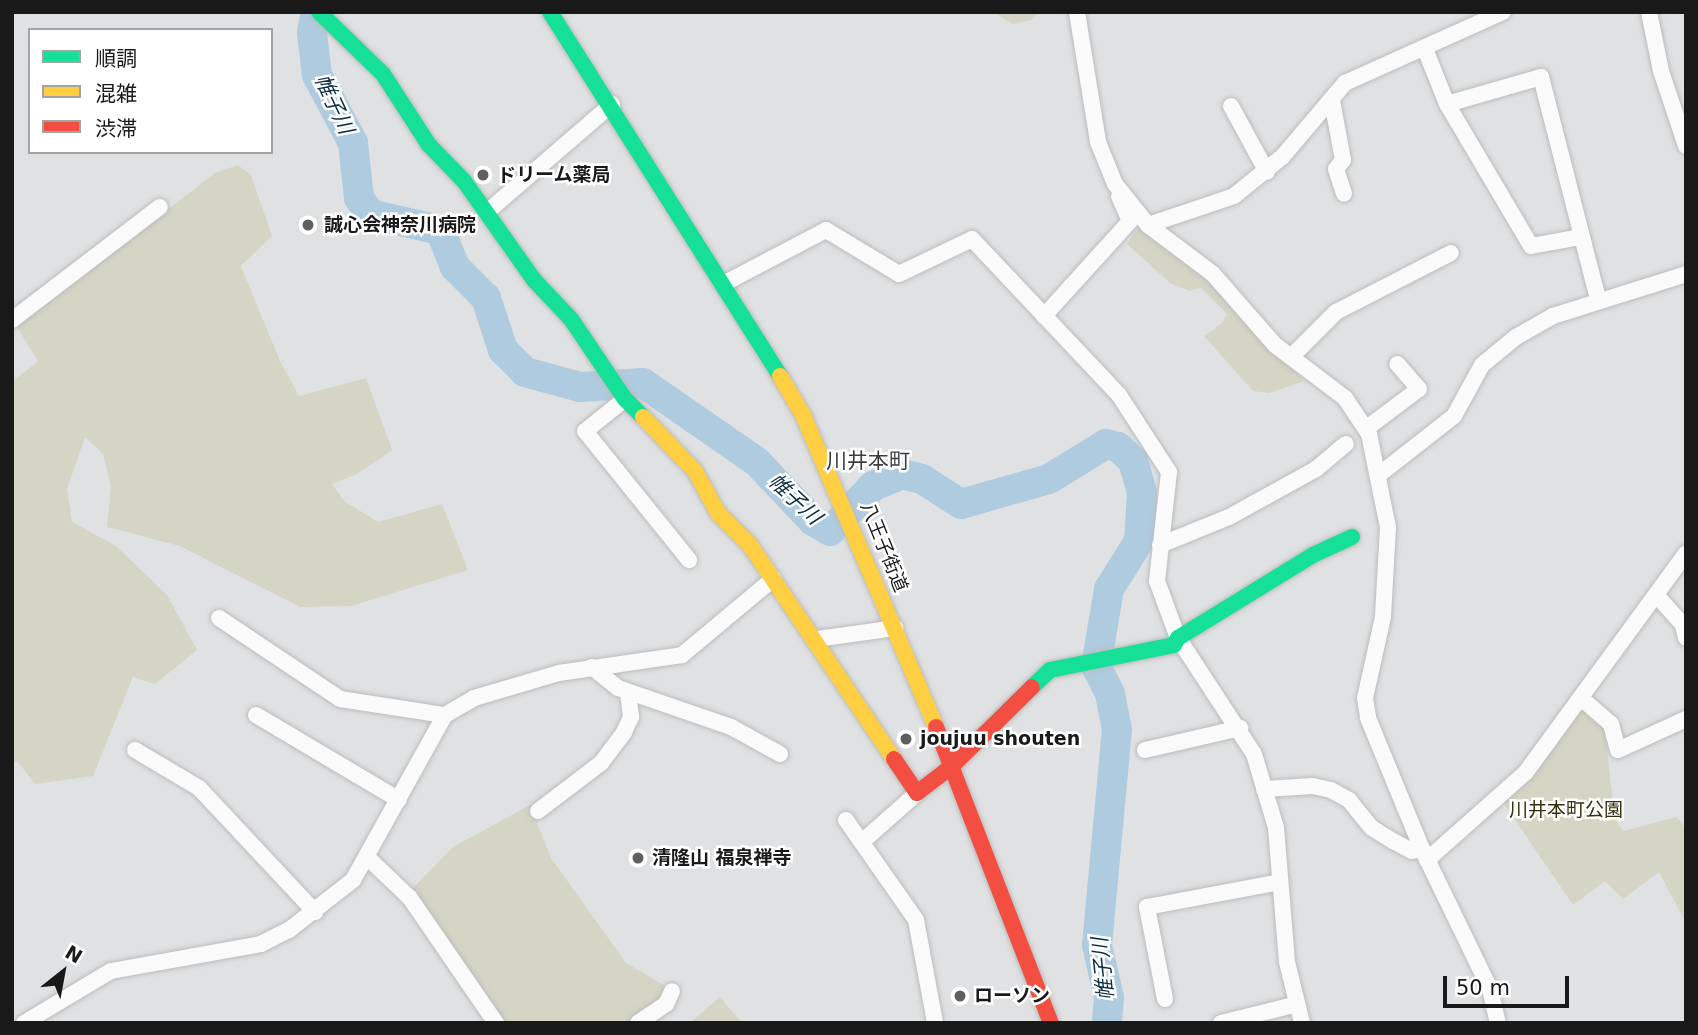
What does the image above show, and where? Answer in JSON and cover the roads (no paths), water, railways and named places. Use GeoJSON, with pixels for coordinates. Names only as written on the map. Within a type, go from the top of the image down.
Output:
{"type":"FeatureCollection","features":[{"type":"Feature","properties":{"kind":"main road","name":"八王子街道"},"geometry":{"type":"LineString","coordinates":[[550,12],[612,104],[725,283],[803,415],[842,500],[952,766],[1051,1023]]}},
{"type":"Feature","properties":{"kind":"main road"},"geometry":{"type":"LineString","coordinates":[[321,15],[383,74],[429,145],[486,212],[534,280],[571,319],[625,399],[695,471],[718,513],[750,545],[817,639],[917,793],[952,766],[1050,670],[1083,660],[1174,645],[1178,638],[1331,544],[1352,537]]}},
{"type":"Feature","properties":{"kind":"street"},"geometry":{"type":"LineString","coordinates":[[1044,316],[1130,221],[1121,191],[1098,142],[1077,12]]}},
{"type":"Feature","properties":{"kind":"street"},"geometry":{"type":"LineString","coordinates":[[1149,225],[1234,196],[1267,172],[1345,83],[1425,49],[1474,17],[1503,12]]}},
{"type":"Feature","properties":{"kind":"street"},"geometry":{"type":"LineString","coordinates":[[1649,12],[1661,71],[1686,146]]}},
{"type":"Feature","properties":{"kind":"street"},"geometry":{"type":"LineString","coordinates":[[1425,49],[1447,104],[1531,246],[1581,237]]}},
{"type":"Feature","properties":{"kind":"street"},"geometry":{"type":"LineString","coordinates":[[1447,104],[1541,77],[1598,299]]}},
{"type":"Feature","properties":{"kind":"street"},"geometry":{"type":"LineString","coordinates":[[1332,101],[1343,160],[1336,169],[1344,194]]}},
{"type":"Feature","properties":{"kind":"street"},"geometry":{"type":"LineString","coordinates":[[486,212],[612,104]]}},
{"type":"Feature","properties":{"kind":"street"},"geometry":{"type":"LineString","coordinates":[[1231,106],[1267,172]]}},
{"type":"Feature","properties":{"kind":"street"},"geometry":{"type":"LineString","coordinates":[[1121,191],[1149,225],[1213,274],[1251,320],[1291,358],[1345,398],[1367,428],[1380,474],[1388,527],[1383,617],[1366,708],[1425,854],[1490,989],[1499,1023]]}},
{"type":"Feature","properties":{"kind":"street"},"geometry":{"type":"LineString","coordinates":[[12,320],[160,207]]}},
{"type":"Feature","properties":{"kind":"street"},"geometry":{"type":"LineString","coordinates":[[725,283],[826,229],[899,274],[972,239],[1119,395],[1169,472],[1157,581],[1178,638],[1240,728],[1254,754],[1276,828],[1294,1005],[1302,1023]]}},
{"type":"Feature","properties":{"kind":"street"},"geometry":{"type":"LineString","coordinates":[[1291,358],[1336,312],[1451,253]]}},
{"type":"Feature","properties":{"kind":"street"},"geometry":{"type":"LineString","coordinates":[[1380,474],[1454,416],[1482,365],[1516,337],[1553,316],[1598,299],[1686,274]]}},
{"type":"Feature","properties":{"kind":"street"},"geometry":{"type":"LineString","coordinates":[[1367,428],[1419,389],[1397,364]]}},
{"type":"Feature","properties":{"kind":"street"},"geometry":{"type":"LineString","coordinates":[[625,399],[585,430],[689,560]]}},
{"type":"Feature","properties":{"kind":"street"},"geometry":{"type":"LineString","coordinates":[[1160,545],[1229,517],[1316,469],[1346,444]]}},
{"type":"Feature","properties":{"kind":"street"},"geometry":{"type":"LineString","coordinates":[[1425,854],[1526,772],[1658,597],[1686,553]]}},
{"type":"Feature","properties":{"kind":"street"},"geometry":{"type":"LineString","coordinates":[[219,618],[340,699],[445,715],[504,687],[592,667],[682,655],[773,579]]}},
{"type":"Feature","properties":{"kind":"street"},"geometry":{"type":"LineString","coordinates":[[1658,597],[1683,625],[1686,638]]}},
{"type":"Feature","properties":{"kind":"street"},"geometry":{"type":"LineString","coordinates":[[817,639],[895,628]]}},
{"type":"Feature","properties":{"kind":"street"},"geometry":{"type":"LineString","coordinates":[[592,667],[628,691],[731,727],[780,754]]}},
{"type":"Feature","properties":{"kind":"street"},"geometry":{"type":"LineString","coordinates":[[538,811],[601,764],[624,732],[631,717],[628,691]]}},
{"type":"Feature","properties":{"kind":"street"},"geometry":{"type":"LineString","coordinates":[[1581,698],[1611,724],[1618,750],[1686,719]]}},
{"type":"Feature","properties":{"kind":"street"},"geometry":{"type":"LineString","coordinates":[[257,715],[399,800]]}},
{"type":"Feature","properties":{"kind":"street"},"geometry":{"type":"LineString","coordinates":[[12,1014],[23,1023],[50,1017],[111,971],[261,944],[315,912],[353,880],[368,858],[445,715]]}},
{"type":"Feature","properties":{"kind":"street"},"geometry":{"type":"LineString","coordinates":[[1145,750],[1240,728]]}},
{"type":"Feature","properties":{"kind":"street"},"geometry":{"type":"LineString","coordinates":[[135,750],[199,788],[315,912]]}},
{"type":"Feature","properties":{"kind":"street"},"geometry":{"type":"LineString","coordinates":[[1264,789],[1313,786],[1331,790],[1349,800],[1372,828],[1412,851],[1425,854]]}},
{"type":"Feature","properties":{"kind":"street"},"geometry":{"type":"LineString","coordinates":[[864,843],[917,793]]}},
{"type":"Feature","properties":{"kind":"street"},"geometry":{"type":"LineString","coordinates":[[846,820],[916,920],[935,1023]]}},
{"type":"Feature","properties":{"kind":"street"},"geometry":{"type":"LineString","coordinates":[[368,858],[410,898],[496,1023]]}},
{"type":"Feature","properties":{"kind":"street"},"geometry":{"type":"LineString","coordinates":[[1165,999],[1147,907],[1280,881]]}},
{"type":"Feature","properties":{"kind":"street"},"geometry":{"type":"LineString","coordinates":[[638,1023],[666,1004],[671,991]]}},
{"type":"Feature","properties":{"kind":"street"},"geometry":{"type":"LineString","coordinates":[[1221,1023],[1294,1005]]}},
{"type":"Feature","properties":{"kind":"waterway","name":"帷子川"},"geometry":{"type":"LineString","coordinates":[[316,12],[312,33],[317,75],[353,143],[359,198],[370,214],[440,230],[455,267],[486,298],[503,350],[525,372],[580,387],[643,383],[757,462],[813,521],[830,531],[873,486],[902,474],[922,479],[961,504],[1049,479],[1106,444],[1118,447],[1133,461],[1142,493],[1139,541],[1109,589],[1096,666],[1110,694],[1117,729],[1097,945],[1109,998],[1107,1023]]}},
{"type":"Feature","properties":{"kind":"place","name":"ドリーム薬局"},"geometry":{"type":"Point","coordinates":[483,175]}},
{"type":"Feature","properties":{"kind":"place","name":"誠心会神奈川病院"},"geometry":{"type":"Point","coordinates":[308,225]}},
{"type":"Feature","properties":{"kind":"place","name":"joujuu shouten"},"geometry":{"type":"Point","coordinates":[906,739]}},
{"type":"Feature","properties":{"kind":"place","name":"清隆山 福泉禅寺"},"geometry":{"type":"Point","coordinates":[638,858]}},
{"type":"Feature","properties":{"kind":"place","name":"ローソン"},"geometry":{"type":"Point","coordinates":[960,996]}},
{"type":"Feature","properties":{"kind":"district","name":"川井本町"},"geometry":{"type":"Point","coordinates":[868,461]}},
{"type":"Feature","properties":{"kind":"park label","name":"川井本町公園"},"geometry":{"type":"Point","coordinates":[1566,810]}}]}
